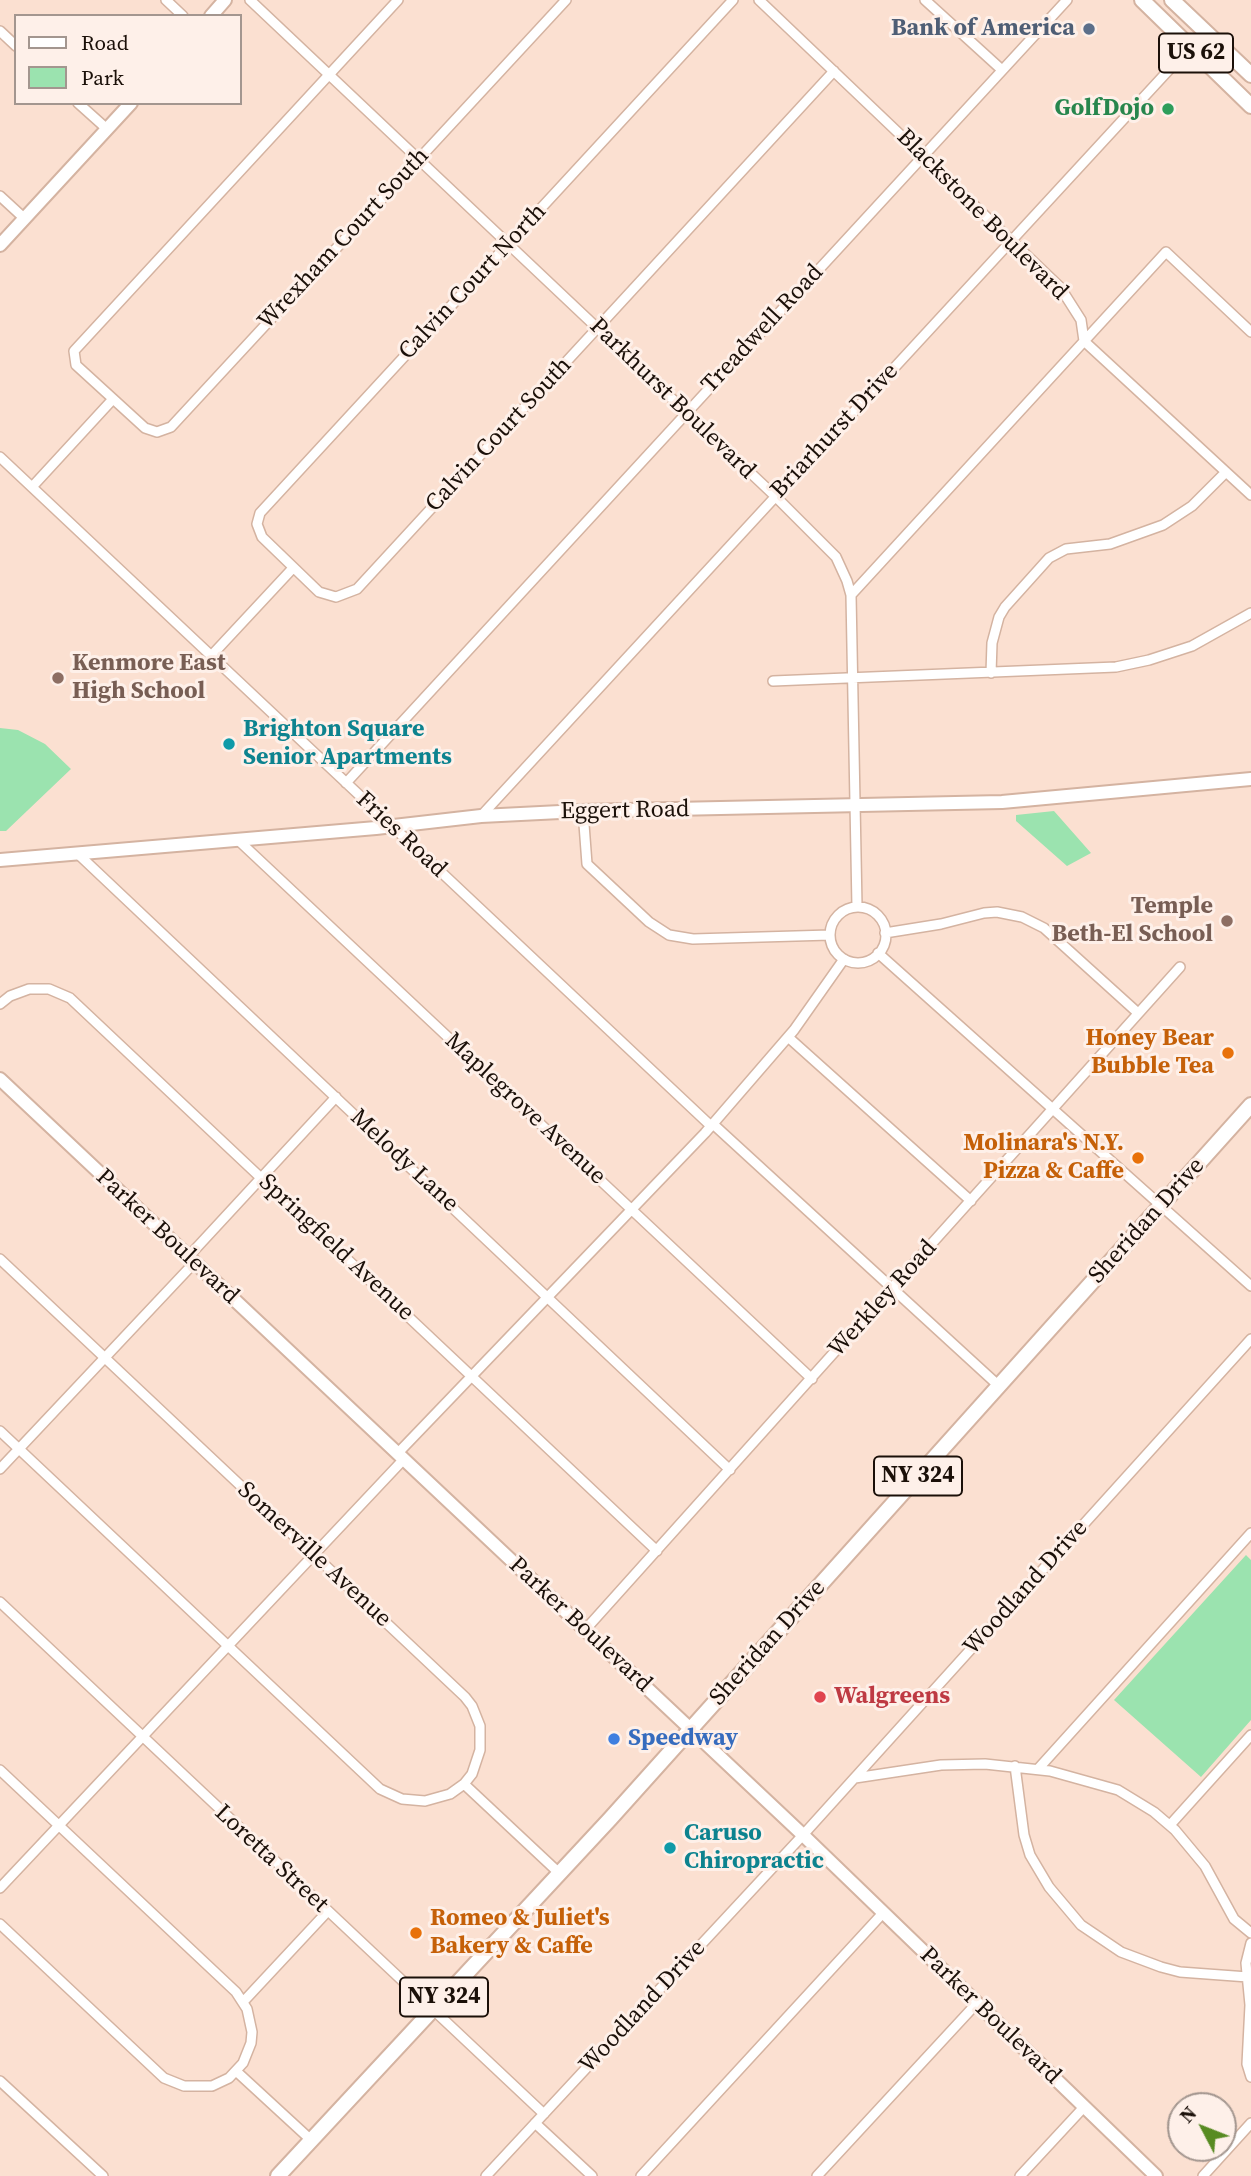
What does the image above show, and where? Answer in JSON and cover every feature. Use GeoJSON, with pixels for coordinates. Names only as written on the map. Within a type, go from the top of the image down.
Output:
{"type":"FeatureCollection","features":[{"type":"Feature","properties":{"kind":"main road","name":"US 62"},"geometry":{"type":"LineString","coordinates":[[1142,0],[1251,106]]}},
{"type":"Feature","properties":{"kind":"main road","name":"US 62"},"geometry":{"type":"LineString","coordinates":[[1172,0],[1251,75]]}},
{"type":"Feature","properties":{"kind":"main road","name":"Sheridan Drive"},"geometry":{"type":"LineString","coordinates":[[278,2176],[691,1729],[1251,1105]]}},
{"type":"Feature","properties":{"kind":"street"},"geometry":{"type":"LineString","coordinates":[[166,0],[181,14]]}},
{"type":"Feature","properties":{"kind":"street"},"geometry":{"type":"LineString","coordinates":[[213,14],[225,0]]}},
{"type":"Feature","properties":{"kind":"street","name":"Parkhurst Boulevard"},"geometry":{"type":"LineString","coordinates":[[250,0],[775,496],[835,557],[848,581],[851,595],[857,907]]}},
{"type":"Feature","properties":{"kind":"street"},"geometry":{"type":"LineString","coordinates":[[330,75],[398,0]]}},
{"type":"Feature","properties":{"kind":"street","name":"Wrexham Court South"},"geometry":{"type":"LineString","coordinates":[[330,75],[74,351],[76,365],[145,428],[157,432],[170,427],[566,0]]}},
{"type":"Feature","properties":{"kind":"street","name":"Calvin Court North"},"geometry":{"type":"LineString","coordinates":[[293,568],[262,537],[257,524],[260,513],[733,0]]}},
{"type":"Feature","properties":{"kind":"street","name":"Blackstone Boulevard"},"geometry":{"type":"LineString","coordinates":[[759,0],[1069,298],[1081,320],[1084,341]]}},
{"type":"Feature","properties":{"kind":"street"},"geometry":{"type":"LineString","coordinates":[[925,0],[1002,70]]}},
{"type":"Feature","properties":{"kind":"street","name":"Treadwell Road"},"geometry":{"type":"LineString","coordinates":[[346,783],[1067,0]]}},
{"type":"Feature","properties":{"kind":"street"},"geometry":{"type":"LineString","coordinates":[[0,31],[14,44]]}},
{"type":"Feature","properties":{"kind":"street","name":"Briarhurst Drive"},"geometry":{"type":"LineString","coordinates":[[481,816],[1190,47]]}},
{"type":"Feature","properties":{"kind":"street","name":"Calvin Court South"},"geometry":{"type":"LineString","coordinates":[[293,568],[319,592],[327,595],[343,596],[356,589],[834,71]]}},
{"type":"Feature","properties":{"kind":"street"},"geometry":{"type":"LineString","coordinates":[[80,105],[107,130]]}},
{"type":"Feature","properties":{"kind":"street"},"geometry":{"type":"LineString","coordinates":[[0,246],[129,105]]}},
{"type":"Feature","properties":{"kind":"street"},"geometry":{"type":"LineString","coordinates":[[0,196],[24,219]]}},
{"type":"Feature","properties":{"kind":"street"},"geometry":{"type":"LineString","coordinates":[[851,595],[1166,252],[1251,332]]}},
{"type":"Feature","properties":{"kind":"street"},"geometry":{"type":"LineString","coordinates":[[1084,341],[1251,495]]}},
{"type":"Feature","properties":{"kind":"street"},"geometry":{"type":"LineString","coordinates":[[32,487],[113,399]]}},
{"type":"Feature","properties":{"kind":"street","name":"Fries Road"},"geometry":{"type":"LineString","coordinates":[[0,457],[712,1125],[999,1386]]}},
{"type":"Feature","properties":{"kind":"street"},"geometry":{"type":"LineString","coordinates":[[990,673],[992,643],[999,617],[1049,558],[1066,549],[1110,544],[1163,525],[1192,506],[1226,472]]}},
{"type":"Feature","properties":{"kind":"street"},"geometry":{"type":"LineString","coordinates":[[211,656],[293,568]]}},
{"type":"Feature","properties":{"kind":"street"},"geometry":{"type":"LineString","coordinates":[[773,681],[1089,670],[1149,660],[1210,638],[1251,613]]}},
{"type":"Feature","properties":{"kind":"street","name":"Eggert Road"},"geometry":{"type":"LineString","coordinates":[[0,860],[481,816],[583,811],[1002,802],[1251,779]]}},
{"type":"Feature","properties":{"kind":"street"},"geometry":{"type":"LineString","coordinates":[[583,811],[587,864],[649,922],[669,935],[694,939],[830,935]]}},
{"type":"Feature","properties":{"kind":"street","name":"Maplegrove Avenue"},"geometry":{"type":"LineString","coordinates":[[237,840],[812,1379]]}},
{"type":"Feature","properties":{"kind":"street","name":"Melody Lane"},"geometry":{"type":"LineString","coordinates":[[77,853],[730,1470]]}},
{"type":"Feature","properties":{"kind":"street"},"geometry":{"type":"LineString","coordinates":[[857,907],[874,912],[882,922],[885,933],[878,953],[866,961],[851,962],[834,949],[830,935],[833,923],[840,914],[857,907]]}},
{"type":"Feature","properties":{"kind":"street"},"geometry":{"type":"LineString","coordinates":[[885,933],[984,913],[1008,913],[1022,917],[1044,928],[1138,1013]]}},
{"type":"Feature","properties":{"kind":"street"},"geometry":{"type":"LineString","coordinates":[[878,953],[1251,1286]]}},
{"type":"Feature","properties":{"kind":"street"},"geometry":{"type":"LineString","coordinates":[[0,1888],[313,1555],[473,1376],[712,1125],[788,1037],[844,959]]}},
{"type":"Feature","properties":{"kind":"street","name":"Werkley Road"},"geometry":{"type":"LineString","coordinates":[[585,1630],[1180,967]]}},
{"type":"Feature","properties":{"kind":"street","name":"Springfield Avenue"},"geometry":{"type":"LineString","coordinates":[[0,1004],[10,996],[29,989],[49,989],[70,998],[657,1551]]}},
{"type":"Feature","properties":{"kind":"street"},"geometry":{"type":"LineString","coordinates":[[788,1037],[971,1201]]}},
{"type":"Feature","properties":{"kind":"street","name":"Parker Boulevard"},"geometry":{"type":"LineString","coordinates":[[0,1079],[803,1835],[1156,2176]]}},
{"type":"Feature","properties":{"kind":"street"},"geometry":{"type":"LineString","coordinates":[[0,1469],[105,1358],[336,1097]]}},
{"type":"Feature","properties":{"kind":"street","name":"Somerville Avenue"},"geometry":{"type":"LineString","coordinates":[[0,1259],[472,1706],[480,1726],[480,1751],[472,1774],[464,1784]]}},
{"type":"Feature","properties":{"kind":"street","name":"Woodland Drive"},"geometry":{"type":"LineString","coordinates":[[486,2176],[803,1835],[1251,1339]]}},
{"type":"Feature","properties":{"kind":"street"},"geometry":{"type":"LineString","coordinates":[[0,1431],[380,1789],[402,1800],[425,1801],[450,1794],[464,1784],[558,1872]]}},
{"type":"Feature","properties":{"kind":"street"},"geometry":{"type":"LineString","coordinates":[[1038,1769],[1251,1533]]}},
{"type":"Feature","properties":{"kind":"street","name":"Loretta Street"},"geometry":{"type":"LineString","coordinates":[[0,1602],[544,2114]]}},
{"type":"Feature","properties":{"kind":"street"},"geometry":{"type":"LineString","coordinates":[[1170,1825],[1251,1735]]}},
{"type":"Feature","properties":{"kind":"street"},"geometry":{"type":"LineString","coordinates":[[855,1778],[941,1765],[985,1764],[1038,1769],[1118,1790],[1170,1825],[1205,1866],[1234,1919],[1251,1933]]}},
{"type":"Feature","properties":{"kind":"street"},"geometry":{"type":"LineString","coordinates":[[1015,1766],[1024,1835],[1030,1855],[1049,1887],[1081,1925],[1121,1952],[1160,1967],[1180,1972],[1248,1977]]}},
{"type":"Feature","properties":{"kind":"street"},"geometry":{"type":"LineString","coordinates":[[0,1770],[236,1992],[250,2020],[251,2043],[247,2054],[236,2071],[222,2082],[205,2086],[184,2086],[164,2078],[0,1924]]}},
{"type":"Feature","properties":{"kind":"street"},"geometry":{"type":"LineString","coordinates":[[243,2002],[327,1912]]}},
{"type":"Feature","properties":{"kind":"street"},"geometry":{"type":"LineString","coordinates":[[640,2176],[883,1913]]}},
{"type":"Feature","properties":{"kind":"street"},"geometry":{"type":"LineString","coordinates":[[1251,1943],[1246,1963],[1251,2028],[1247,2064],[1251,2077]]}},
{"type":"Feature","properties":{"kind":"street"},"geometry":{"type":"LineString","coordinates":[[817,2176],[976,2003]]}},
{"type":"Feature","properties":{"kind":"street"},"geometry":{"type":"LineString","coordinates":[[236,2071],[311,2140]]}},
{"type":"Feature","properties":{"kind":"street"},"geometry":{"type":"LineString","coordinates":[[0,2081],[101,2175]]}},
{"type":"Feature","properties":{"kind":"street"},"geometry":{"type":"LineString","coordinates":[[1020,2176],[1084,2107]]}},
{"type":"Feature","properties":{"kind":"street"},"geometry":{"type":"LineString","coordinates":[[535,2123],[592,2176]]}},
{"type":"Feature","properties":{"kind":"street"},"geometry":{"type":"LineString","coordinates":[[1203,2176],[1251,2123]]}},
{"type":"Feature","properties":{"kind":"green space"},"geometry":{"type":"Polygon","coordinates":[[[0,728],[18,730],[45,744],[71,769],[6,831],[0,831],[0,728]]]}},
{"type":"Feature","properties":{"kind":"green space"},"geometry":{"type":"Polygon","coordinates":[[[1054,811],[1091,853],[1067,866],[1016,821],[1016,815],[1054,811]]]}},
{"type":"Feature","properties":{"kind":"green space"},"geometry":{"type":"Polygon","coordinates":[[[1246,1555],[1251,1560],[1251,1720],[1201,1777],[1114,1700],[1246,1555]]]}},
{"type":"Feature","properties":{"kind":"place","name":"Bank of America"},"geometry":{"type":"Point","coordinates":[1089,29]}},
{"type":"Feature","properties":{"kind":"place","name":"GolfDojo"},"geometry":{"type":"Point","coordinates":[1168,109]}},
{"type":"Feature","properties":{"kind":"place","name":"Kenmore East High School"},"geometry":{"type":"Point","coordinates":[58,678]}},
{"type":"Feature","properties":{"kind":"place","name":"Brighton Square Senior Apartments"},"geometry":{"type":"Point","coordinates":[229,744]}},
{"type":"Feature","properties":{"kind":"place","name":"Temple Beth-El School"},"geometry":{"type":"Point","coordinates":[1227,921]}},
{"type":"Feature","properties":{"kind":"place","name":"Honey Bear Bubble Tea"},"geometry":{"type":"Point","coordinates":[1228,1053]}},
{"type":"Feature","properties":{"kind":"place","name":"Molinara's N.Y. Pizza & Caffe"},"geometry":{"type":"Point","coordinates":[1138,1158]}},
{"type":"Feature","properties":{"kind":"place","name":"Walgreens"},"geometry":{"type":"Point","coordinates":[820,1697]}},
{"type":"Feature","properties":{"kind":"place","name":"Speedway"},"geometry":{"type":"Point","coordinates":[614,1739]}},
{"type":"Feature","properties":{"kind":"place","name":"Caruso Chiropractic"},"geometry":{"type":"Point","coordinates":[670,1848]}},
{"type":"Feature","properties":{"kind":"place","name":"Romeo & Juliet's Bakery & Caffe"},"geometry":{"type":"Point","coordinates":[416,1933]}}]}
